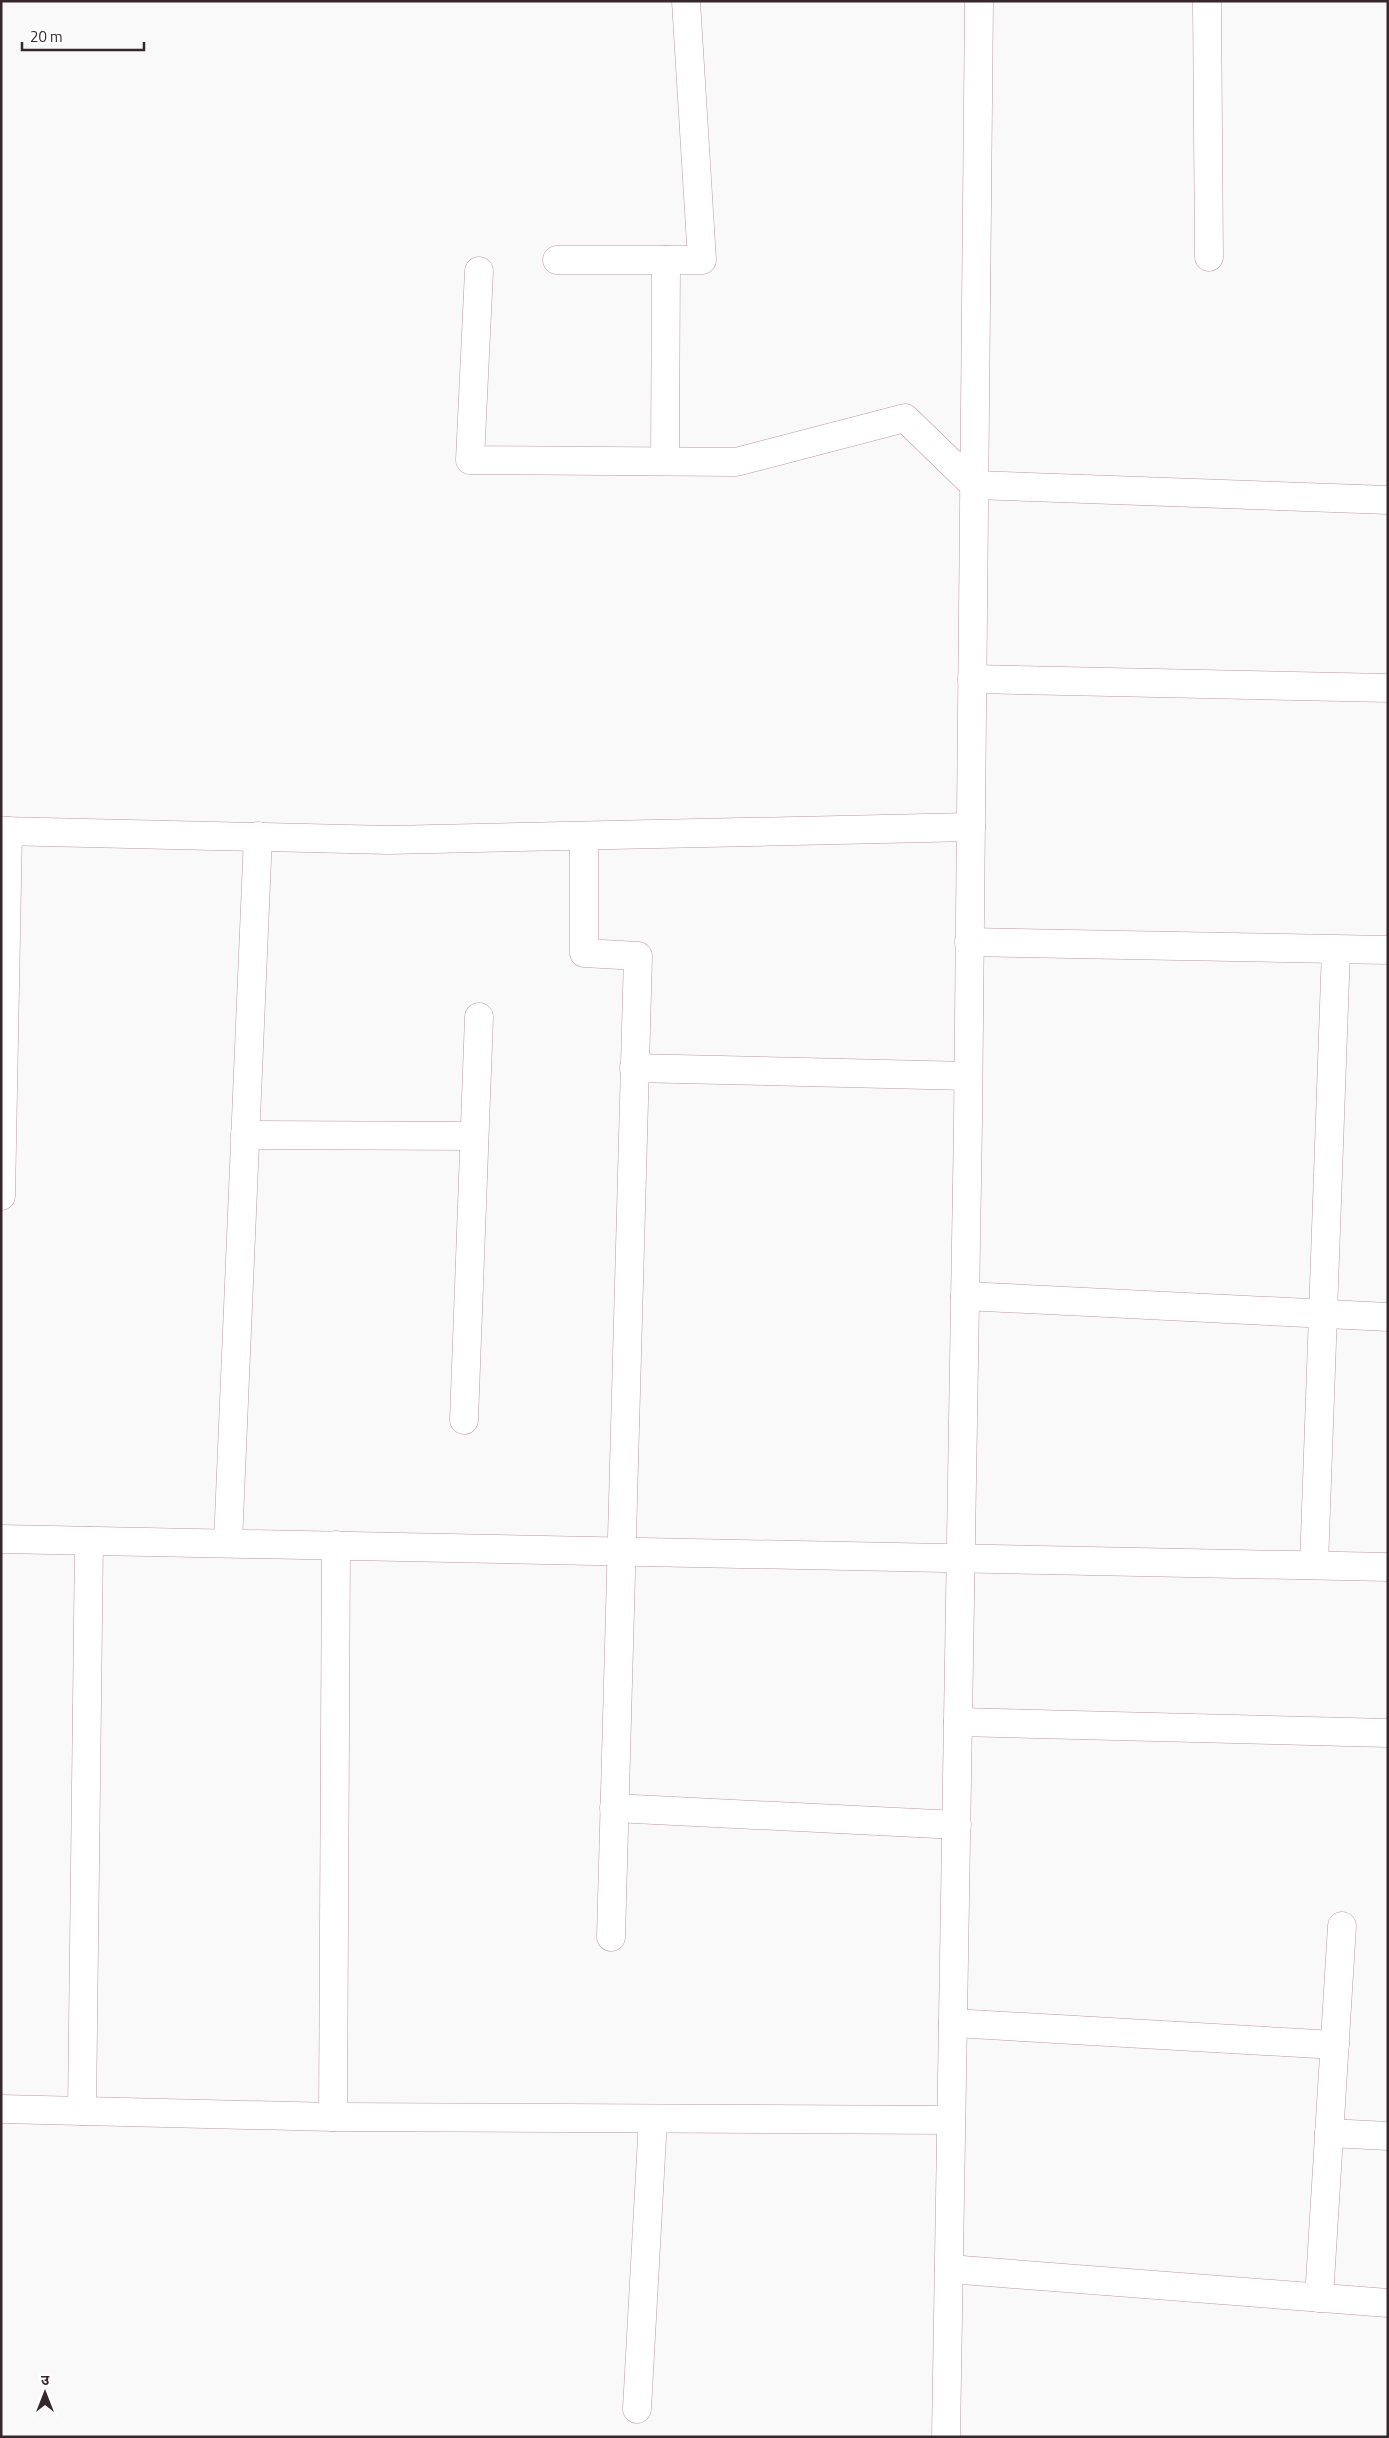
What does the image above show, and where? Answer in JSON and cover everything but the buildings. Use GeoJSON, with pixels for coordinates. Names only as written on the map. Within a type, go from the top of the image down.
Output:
{"type":"FeatureCollection","features":[{"type":"Feature","properties":{"kind":"street"},"geometry":{"type":"LineString","coordinates":[[557,260],[702,260],[686,1]]}},
{"type":"Feature","properties":{"kind":"street"},"geometry":{"type":"LineString","coordinates":[[946,2437],[970,942],[979,1]]}},
{"type":"Feature","properties":{"kind":"street"},"geometry":{"type":"LineString","coordinates":[[1207,1],[1209,257]]}},
{"type":"Feature","properties":{"kind":"street"},"geometry":{"type":"LineString","coordinates":[[665,461],[666,260]]}},
{"type":"Feature","properties":{"kind":"street"},"geometry":{"type":"LineString","coordinates":[[479,270],[470,460],[736,462],[905,418],[974,485],[1388,500]]}},
{"type":"Feature","properties":{"kind":"street"},"geometry":{"type":"LineString","coordinates":[[972,679],[1388,688]]}},
{"type":"Feature","properties":{"kind":"street"},"geometry":{"type":"LineString","coordinates":[[1,1196],[5,831],[389,840],[971,827]]}},
{"type":"Feature","properties":{"kind":"street"},"geometry":{"type":"LineString","coordinates":[[228,1543],[258,836]]}},
{"type":"Feature","properties":{"kind":"street"},"geometry":{"type":"LineString","coordinates":[[584,836],[584,953],[638,956],[611,1936]]}},
{"type":"Feature","properties":{"kind":"street"},"geometry":{"type":"LineString","coordinates":[[970,942],[1388,950]]}},
{"type":"Feature","properties":{"kind":"street"},"geometry":{"type":"LineString","coordinates":[[1314,1565],[1336,950]]}},
{"type":"Feature","properties":{"kind":"street"},"geometry":{"type":"LineString","coordinates":[[464,1420],[479,1017]]}},
{"type":"Feature","properties":{"kind":"street"},"geometry":{"type":"LineString","coordinates":[[634,1068],[968,1076]]}},
{"type":"Feature","properties":{"kind":"street"},"geometry":{"type":"LineString","coordinates":[[245,1135],[474,1136]]}},
{"type":"Feature","properties":{"kind":"street"},"geometry":{"type":"LineString","coordinates":[[965,1296],[1388,1317]]}},
{"type":"Feature","properties":{"kind":"street"},"geometry":{"type":"LineString","coordinates":[[1,1540],[336,1545],[1388,1567]]}},
{"type":"Feature","properties":{"kind":"street"},"geometry":{"type":"LineString","coordinates":[[82,2111],[89,1541]]}},
{"type":"Feature","properties":{"kind":"street"},"geometry":{"type":"LineString","coordinates":[[334,2117],[336,1545]]}},
{"type":"Feature","properties":{"kind":"street"},"geometry":{"type":"LineString","coordinates":[[958,1722],[1388,1733]]}},
{"type":"Feature","properties":{"kind":"street"},"geometry":{"type":"LineString","coordinates":[[614,1808],[957,1825]]}},
{"type":"Feature","properties":{"kind":"street"},"geometry":{"type":"LineString","coordinates":[[1319,2298],[1342,1926]]}},
{"type":"Feature","properties":{"kind":"street"},"geometry":{"type":"LineString","coordinates":[[953,2023],[1334,2045]]}},
{"type":"Feature","properties":{"kind":"street"},"geometry":{"type":"LineString","coordinates":[[1,2109],[334,2117],[951,2120]]}},
{"type":"Feature","properties":{"kind":"street"},"geometry":{"type":"LineString","coordinates":[[637,2409],[653,2119]]}},
{"type":"Feature","properties":{"kind":"street"},"geometry":{"type":"LineString","coordinates":[[1329,2133],[1388,2136]]}},
{"type":"Feature","properties":{"kind":"street"},"geometry":{"type":"LineString","coordinates":[[949,2269],[1388,2303]]}}]}
